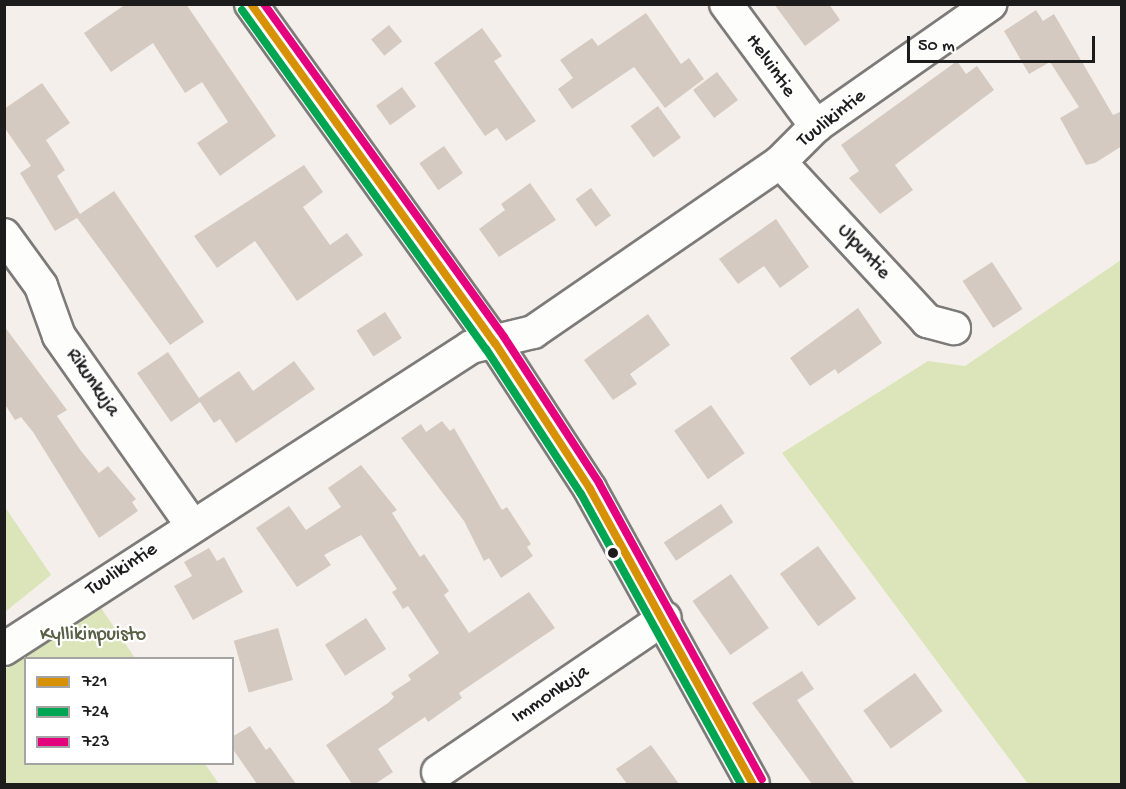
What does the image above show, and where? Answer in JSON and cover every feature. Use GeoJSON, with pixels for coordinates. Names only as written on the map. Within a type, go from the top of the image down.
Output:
{"type":"FeatureCollection","features":[{"type":"Feature","properties":{"kind":"street"},"geometry":{"type":"LineString","coordinates":[[251,4],[495,343],[590,489],[665,618],[753,784]]}},
{"type":"Feature","properties":{"kind":"street","name":"Helvintie"},"geometry":{"type":"LineString","coordinates":[[726,4],[816,126]]}},
{"type":"Feature","properties":{"kind":"street","name":"Tuulikintie"},"geometry":{"type":"LineString","coordinates":[[4,648],[192,525],[471,348],[533,332],[780,162],[816,126],[990,4]]}},
{"type":"Feature","properties":{"kind":"street","name":"Ulpuntie"},"geometry":{"type":"LineString","coordinates":[[780,162],[927,321],[954,328]]}},
{"type":"Feature","properties":{"kind":"street","name":"Rikunkuja"},"geometry":{"type":"LineString","coordinates":[[4,235],[41,286],[59,336],[192,525]]}},
{"type":"Feature","properties":{"kind":"street","name":"Immonkuja"},"geometry":{"type":"LineString","coordinates":[[438,772],[665,618]]}},
{"type":"Feature","properties":{"kind":"green space"},"geometry":{"type":"Polygon","coordinates":[[[1121,260],[1121,784],[1028,784],[782,453],[928,361],[965,366],[1121,260]]]}},
{"type":"Feature","properties":{"kind":"green space"},"geometry":{"type":"Polygon","coordinates":[[[5,507],[51,575],[4,612],[5,507]]]}},
{"type":"Feature","properties":{"kind":"green space","name":"Kyllikinpuisto"},"geometry":{"type":"Polygon","coordinates":[[[99,605],[134,657],[24,657],[24,765],[206,765],[219,784],[5,784],[5,669],[99,605]]]}},
{"type":"Feature","properties":{"kind":"building"},"geometry":{"type":"Polygon","coordinates":[[[126,4],[186,4],[276,136],[220,176],[197,143],[228,122],[202,82],[185,93],[153,43],[111,72],[84,33],[126,4]]]}},
{"type":"Feature","properties":{"kind":"building"},"geometry":{"type":"Polygon","coordinates":[[[774,4],[829,4],[840,20],[805,46],[774,4]]]}},
{"type":"Feature","properties":{"kind":"building"},"geometry":{"type":"Polygon","coordinates":[[[1036,10],[1043,21],[1054,14],[1113,115],[1122,111],[1122,146],[1095,163],[1086,165],[1060,118],[1079,107],[1050,62],[1029,74],[1004,31],[1036,10]]]}},
{"type":"Feature","properties":{"kind":"building"},"geometry":{"type":"Polygon","coordinates":[[[646,13],[681,64],[689,58],[704,79],[665,108],[634,67],[572,109],[558,89],[573,78],[560,60],[592,38],[598,46],[646,13]]]}},
{"type":"Feature","properties":{"kind":"building"},"geometry":{"type":"Polygon","coordinates":[[[389,25],[402,41],[384,56],[371,39],[389,25]]]}},
{"type":"Feature","properties":{"kind":"building"},"geometry":{"type":"Polygon","coordinates":[[[482,28],[502,56],[494,61],[536,121],[506,141],[497,128],[485,136],[434,63],[482,28]]]}},
{"type":"Feature","properties":{"kind":"building"},"geometry":{"type":"Polygon","coordinates":[[[957,61],[966,74],[977,66],[994,90],[895,165],[913,190],[880,214],[849,178],[859,171],[841,145],[957,61]]]}},
{"type":"Feature","properties":{"kind":"building"},"geometry":{"type":"Polygon","coordinates":[[[717,72],[738,100],[714,118],[693,90],[717,72]]]}},
{"type":"Feature","properties":{"kind":"building"},"geometry":{"type":"Polygon","coordinates":[[[42,83],[70,123],[46,140],[65,170],[57,176],[80,214],[114,191],[204,322],[170,345],[77,218],[55,231],[20,173],[31,166],[4,127],[4,109],[42,83]]]}},
{"type":"Feature","properties":{"kind":"building"},"geometry":{"type":"Polygon","coordinates":[[[402,87],[416,106],[390,125],[376,106],[402,87]]]}},
{"type":"Feature","properties":{"kind":"building"},"geometry":{"type":"Polygon","coordinates":[[[658,106],[681,138],[653,158],[630,126],[658,106]]]}},
{"type":"Feature","properties":{"kind":"building"},"geometry":{"type":"Polygon","coordinates":[[[444,146],[463,173],[438,190],[419,163],[444,146]]]}},
{"type":"Feature","properties":{"kind":"building"},"geometry":{"type":"Polygon","coordinates":[[[304,165],[323,192],[303,207],[330,245],[347,233],[363,255],[297,301],[255,241],[217,268],[194,236],[304,165]]]}},
{"type":"Feature","properties":{"kind":"building"},"geometry":{"type":"Polygon","coordinates":[[[530,183],[556,220],[499,257],[479,229],[505,210],[501,204],[530,183]]]}},
{"type":"Feature","properties":{"kind":"building"},"geometry":{"type":"Polygon","coordinates":[[[591,188],[611,216],[596,227],[576,199],[591,188]]]}},
{"type":"Feature","properties":{"kind":"building"},"geometry":{"type":"Polygon","coordinates":[[[776,219],[809,267],[780,288],[764,266],[738,284],[719,259],[776,219]]]}},
{"type":"Feature","properties":{"kind":"building"},"geometry":{"type":"Polygon","coordinates":[[[992,262],[1022,309],[993,328],[963,281],[992,262]]]}},
{"type":"Feature","properties":{"kind":"building"},"geometry":{"type":"Polygon","coordinates":[[[858,308],[882,343],[838,374],[835,369],[810,386],[790,358],[858,308]]]}},
{"type":"Feature","properties":{"kind":"building"},"geometry":{"type":"Polygon","coordinates":[[[385,312],[402,338],[373,357],[356,331],[385,312]]]}},
{"type":"Feature","properties":{"kind":"building"},"geometry":{"type":"Polygon","coordinates":[[[648,314],[670,345],[630,374],[637,384],[613,400],[584,360],[648,314]]]}},
{"type":"Feature","properties":{"kind":"building"},"geometry":{"type":"Polygon","coordinates":[[[4,326],[67,410],[57,416],[81,451],[99,473],[108,466],[136,499],[132,502],[138,511],[99,538],[33,432],[21,417],[15,420],[4,403],[4,326]]]}},
{"type":"Feature","properties":{"kind":"building"},"geometry":{"type":"Polygon","coordinates":[[[168,352],[199,398],[239,371],[253,391],[294,361],[315,389],[236,443],[220,419],[214,423],[200,402],[171,422],[137,373],[168,352]]]}},
{"type":"Feature","properties":{"kind":"building"},"geometry":{"type":"Polygon","coordinates":[[[711,405],[745,453],[708,479],[674,431],[711,405]]]}},
{"type":"Feature","properties":{"kind":"building"},"geometry":{"type":"Polygon","coordinates":[[[442,421],[450,431],[454,428],[502,510],[507,507],[531,544],[527,547],[533,556],[501,578],[489,558],[484,561],[464,521],[401,438],[421,424],[426,432],[442,421]]]}},
{"type":"Feature","properties":{"kind":"building"},"geometry":{"type":"Polygon","coordinates":[[[361,465],[397,510],[392,513],[420,557],[424,554],[449,591],[444,595],[469,633],[529,592],[555,628],[459,693],[462,698],[428,722],[425,717],[378,749],[393,772],[375,784],[352,784],[326,745],[388,703],[394,697],[391,693],[411,680],[408,675],[439,653],[408,606],[403,609],[392,592],[397,589],[361,535],[324,555],[331,565],[297,587],[256,528],[289,506],[306,530],[341,507],[328,488],[361,465]]]}},
{"type":"Feature","properties":{"kind":"building"},"geometry":{"type":"Polygon","coordinates":[[[721,504],[733,522],[676,561],[664,543],[721,504]]]}},
{"type":"Feature","properties":{"kind":"building"},"geometry":{"type":"Polygon","coordinates":[[[818,546],[856,599],[818,626],[780,574],[818,546]]]}},
{"type":"Feature","properties":{"kind":"building"},"geometry":{"type":"Polygon","coordinates":[[[209,548],[217,561],[224,557],[243,592],[193,620],[174,586],[192,576],[184,562],[209,548]]]}},
{"type":"Feature","properties":{"kind":"building"},"geometry":{"type":"Polygon","coordinates":[[[731,574],[769,628],[730,655],[692,601],[731,574]]]}},
{"type":"Feature","properties":{"kind":"building"},"geometry":{"type":"Polygon","coordinates":[[[366,618],[386,649],[345,676],[325,645],[366,618]]]}},
{"type":"Feature","properties":{"kind":"building"},"geometry":{"type":"Polygon","coordinates":[[[278,628],[293,680],[249,693],[234,641],[278,628]]]}},
{"type":"Feature","properties":{"kind":"building"},"geometry":{"type":"Polygon","coordinates":[[[802,671],[814,689],[797,700],[855,784],[812,784],[752,703],[802,671]]]}},
{"type":"Feature","properties":{"kind":"building"},"geometry":{"type":"Polygon","coordinates":[[[915,673],[943,711],[891,749],[863,711],[915,673]]]}},
{"type":"Feature","properties":{"kind":"building"},"geometry":{"type":"Polygon","coordinates":[[[250,726],[266,750],[270,747],[296,784],[257,784],[234,751],[234,736],[250,726]]]}},
{"type":"Feature","properties":{"kind":"building"},"geometry":{"type":"Polygon","coordinates":[[[651,745],[679,784],[627,784],[616,769],[651,745]]]}},
{"type":"Feature","properties":{"kind":"transit line","name":"721"},"geometry":{"type":"LineString","coordinates":[[251,4],[495,343],[590,489],[753,784]]}},
{"type":"Feature","properties":{"kind":"transit line","name":"723"},"geometry":{"type":"LineString","coordinates":[[264,4],[504,337],[599,483],[762,779]]}},
{"type":"Feature","properties":{"kind":"transit line","name":"724"},"geometry":{"type":"LineString","coordinates":[[242,10],[486,349],[581,494],[741,784]]}}]}
